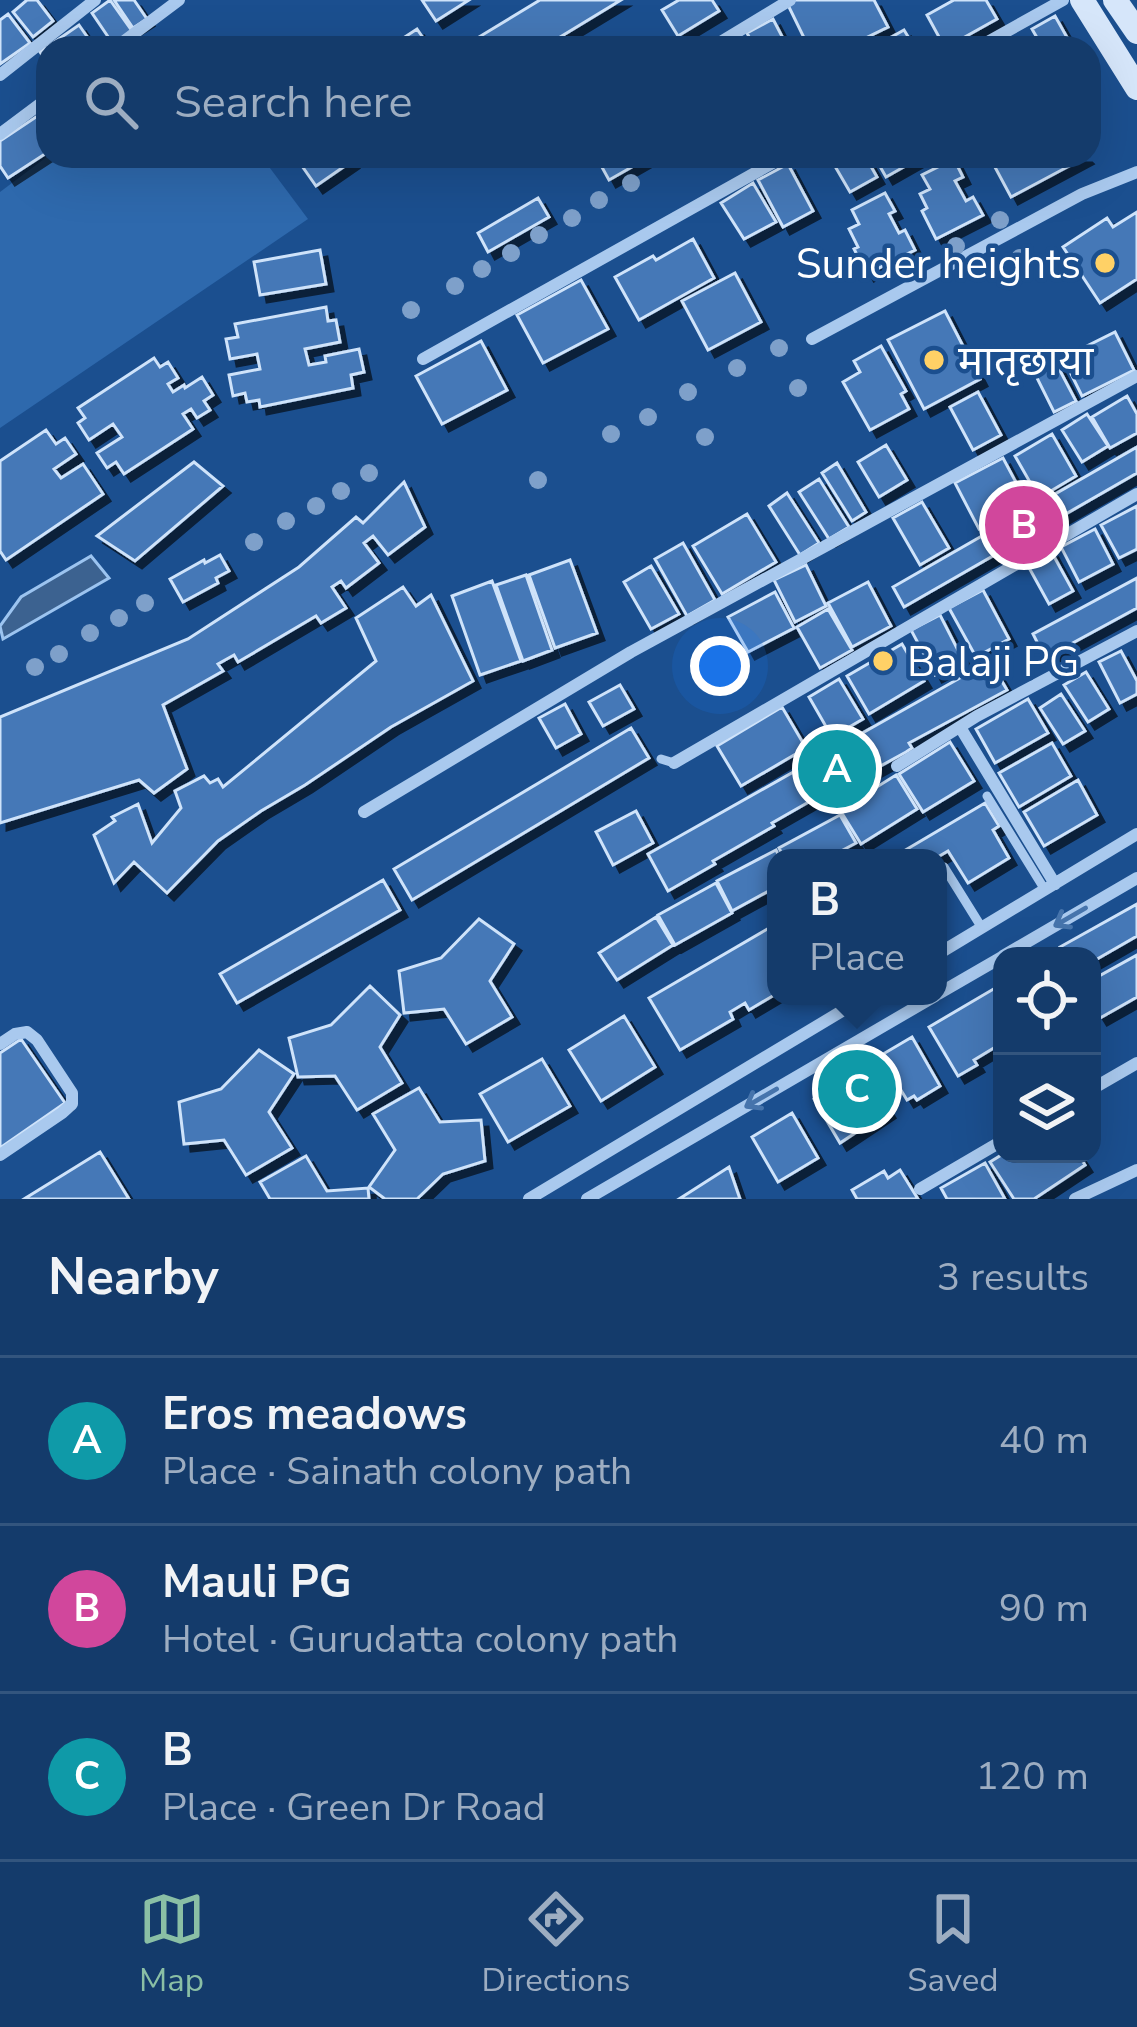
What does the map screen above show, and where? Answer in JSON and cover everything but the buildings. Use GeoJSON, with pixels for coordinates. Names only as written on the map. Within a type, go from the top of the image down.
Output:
{"type":"FeatureCollection","features":[{"type":"Feature","properties":{"kind":"main road"},"geometry":{"type":"LineString","coordinates":[[1082,0],[1137,88]]}},
{"type":"Feature","properties":{"kind":"main road"},"geometry":{"type":"LineString","coordinates":[[1115,0],[1137,32]]}},
{"type":"Feature","properties":{"kind":"street"},"geometry":{"type":"LineString","coordinates":[[49,36],[94,0]]}},
{"type":"Feature","properties":{"kind":"street"},"geometry":{"type":"LineString","coordinates":[[131,36],[179,0]]}},
{"type":"Feature","properties":{"kind":"street"},"geometry":{"type":"LineString","coordinates":[[731,36],[790,0]]}},
{"type":"Feature","properties":{"kind":"street"},"geometry":{"type":"LineString","coordinates":[[998,36],[1063,0]]}},
{"type":"Feature","properties":{"kind":"street"},"geometry":{"type":"LineString","coordinates":[[0,75],[36,46]]}},
{"type":"Feature","properties":{"kind":"street"},"geometry":{"type":"LineString","coordinates":[[0,134],[36,107]]}},
{"type":"Feature","properties":{"kind":"street"},"geometry":{"type":"LineString","coordinates":[[423,358],[763,168]]}},
{"type":"Feature","properties":{"kind":"street"},"geometry":{"type":"LineString","coordinates":[[812,339],[1082,194],[1137,172]]}},
{"type":"Feature","properties":{"kind":"street"},"geometry":{"type":"LineString","coordinates":[[364,812],[631,652],[1137,376]]}},
{"type":"Feature","properties":{"kind":"street"},"geometry":{"type":"LineString","coordinates":[[667,761],[1137,494]]}},
{"type":"Feature","properties":{"kind":"street"},"geometry":{"type":"LineString","coordinates":[[897,766],[1137,631]]}},
{"type":"Feature","properties":{"kind":"street"},"geometry":{"type":"LineString","coordinates":[[961,727],[1050,887]]}},
{"type":"Feature","properties":{"kind":"street"},"geometry":{"type":"LineString","coordinates":[[947,949],[1137,835]]}},
{"type":"Feature","properties":{"kind":"street"},"geometry":{"type":"LineString","coordinates":[[1018,947],[1137,878]]}},
{"type":"Feature","properties":{"kind":"street"},"geometry":{"type":"LineString","coordinates":[[947,989],[993,962]]}},
{"type":"Feature","properties":{"kind":"street"},"geometry":{"type":"LineString","coordinates":[[529,1199],[852,1005]]}},
{"type":"Feature","properties":{"kind":"street"},"geometry":{"type":"LineString","coordinates":[[587,1199],[919,1005]]}},
{"type":"Feature","properties":{"kind":"street"},"geometry":{"type":"LineString","coordinates":[[0,1045],[27,1032],[37,1040],[72,1093],[72,1103],[0,1155]]}},
{"type":"Feature","properties":{"kind":"street"},"geometry":{"type":"LineString","coordinates":[[1101,1084],[1137,1063]]}},
{"type":"Feature","properties":{"kind":"street"},"geometry":{"type":"LineString","coordinates":[[634,1136],[649,1163]]}},
{"type":"Feature","properties":{"kind":"street"},"geometry":{"type":"LineString","coordinates":[[920,1189],[993,1146]]}},
{"type":"Feature","properties":{"kind":"street"},"geometry":{"type":"LineString","coordinates":[[1076,1199],[1137,1170]]}},
{"type":"Feature","properties":{"kind":"lane"},"geometry":{"type":"LineString","coordinates":[[987,796],[1050,887]]}},
{"type":"Feature","properties":{"kind":"lane"},"geometry":{"type":"LineString","coordinates":[[947,871],[982,928]]}},
{"type":"Feature","properties":{"kind":"shaded area"},"geometry":{"type":"Polygon","coordinates":[[[36,165],[270,168],[308,219],[0,428],[0,192],[36,165]]]}},
{"type":"Feature","properties":{"kind":"shaded area"},"geometry":{"type":"Polygon","coordinates":[[[91,556],[109,578],[3,639],[0,626],[21,597],[91,556]]]}},
{"type":"Feature","properties":{"kind":"place","name":"Sunder heights"},"geometry":{"type":"Point","coordinates":[1105,263]}},
{"type":"Feature","properties":{"kind":"place","name":"मातृछाया"},"geometry":{"type":"Point","coordinates":[934,360]}},
{"type":"Feature","properties":{"kind":"place","name":"Mauli PG"},"geometry":{"type":"Point","coordinates":[1024,525]}},
{"type":"Feature","properties":{"kind":"place","name":"Balaji PG"},"geometry":{"type":"Point","coordinates":[883,661]}},
{"type":"Feature","properties":{"kind":"place","name":"Eros meadows"},"geometry":{"type":"Point","coordinates":[837,769]}},
{"type":"Feature","properties":{"kind":"place","name":"B"},"geometry":{"type":"Point","coordinates":[857,1089]}}]}
